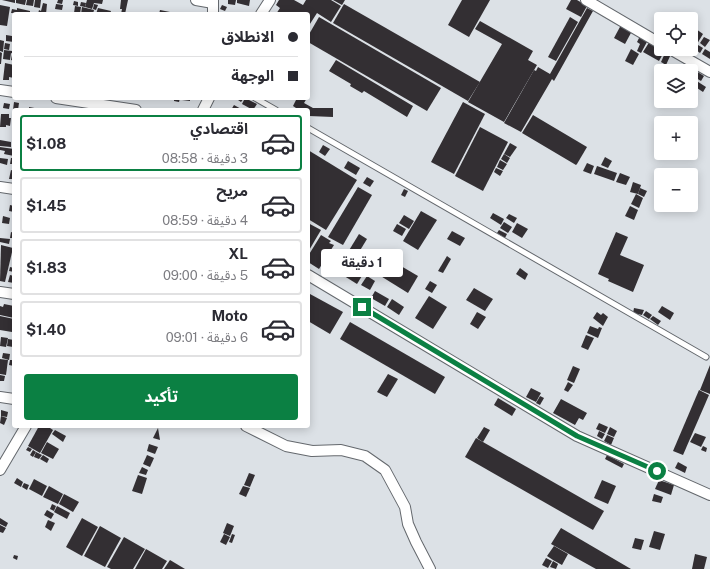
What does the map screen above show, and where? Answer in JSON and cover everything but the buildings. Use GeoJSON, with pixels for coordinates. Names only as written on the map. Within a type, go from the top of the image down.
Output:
{"type":"FeatureCollection","features":[{"type":"Feature","properties":{"kind":"street"},"geometry":{"type":"LineString","coordinates":[[196,0],[213,1],[212,12]]}},
{"type":"Feature","properties":{"kind":"street"},"geometry":{"type":"LineString","coordinates":[[262,12],[270,0]]}},
{"type":"Feature","properties":{"kind":"street"},"geometry":{"type":"LineString","coordinates":[[586,0],[654,40]]}},
{"type":"Feature","properties":{"kind":"street"},"geometry":{"type":"LineString","coordinates":[[682,56],[710,72]]}},
{"type":"Feature","properties":{"kind":"street"},"geometry":{"type":"LineString","coordinates":[[0,90],[12,92]]}},
{"type":"Feature","properties":{"kind":"street"},"geometry":{"type":"LineString","coordinates":[[69,100],[123,108]]}},
{"type":"Feature","properties":{"kind":"street"},"geometry":{"type":"LineString","coordinates":[[0,187],[12,189]]}},
{"type":"Feature","properties":{"kind":"street"},"geometry":{"type":"LineString","coordinates":[[310,276],[577,436],[710,495]]}},
{"type":"Feature","properties":{"kind":"street"},"geometry":{"type":"LineString","coordinates":[[0,292],[12,294]]}},
{"type":"Feature","properties":{"kind":"street"},"geometry":{"type":"LineString","coordinates":[[0,397],[12,399]]}},
{"type":"Feature","properties":{"kind":"street"},"geometry":{"type":"LineString","coordinates":[[0,470],[25,428]]}},
{"type":"Feature","properties":{"kind":"street"},"geometry":{"type":"LineString","coordinates":[[250,428],[286,446],[312,451],[341,450],[365,456],[385,470],[405,507],[408,524],[430,569]]}},
{"type":"Feature","properties":{"kind":"lane"},"geometry":{"type":"LineString","coordinates":[[258,100],[272,108]]}},
{"type":"Feature","properties":{"kind":"lane"},"geometry":{"type":"LineString","coordinates":[[310,129],[706,356]]}},
{"type":"Feature","properties":{"kind":"route"},"geometry":{"type":"LineString","coordinates":[[362,307],[577,436],[657,471]]}}]}
